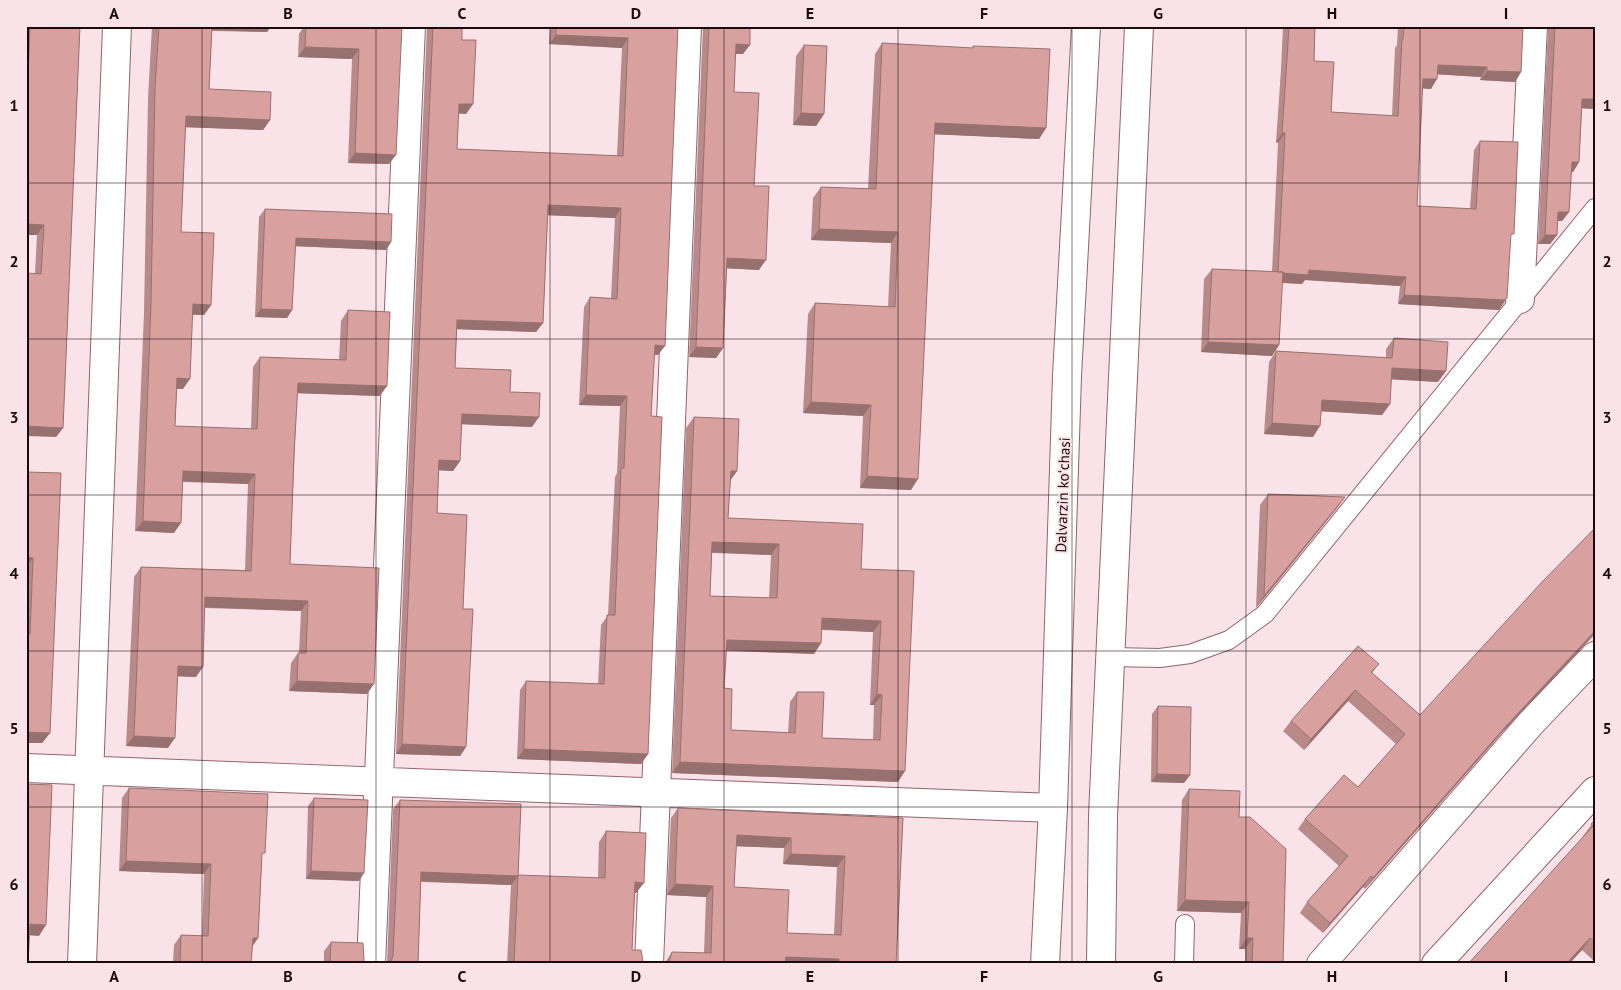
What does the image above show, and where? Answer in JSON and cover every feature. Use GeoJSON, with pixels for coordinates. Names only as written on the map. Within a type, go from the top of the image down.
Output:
{"type":"FeatureCollection","features":[{"type":"Feature","properties":{"kind":"street"},"geometry":{"type":"LineString","coordinates":[[82,964],[117,26]]}},
{"type":"Feature","properties":{"kind":"street"},"geometry":{"type":"LineString","coordinates":[[372,964],[411,26]]}},
{"type":"Feature","properties":{"kind":"street"},"geometry":{"type":"LineString","coordinates":[[649,964],[687,26]]}},
{"type":"Feature","properties":{"kind":"street","name":"Dalvarzin koʻchasi"},"geometry":{"type":"LineString","coordinates":[[1046,964],[1067,376],[1086,26]]}},
{"type":"Feature","properties":{"kind":"street"},"geometry":{"type":"LineString","coordinates":[[1101,964],[1103,816],[1139,26]]}},
{"type":"Feature","properties":{"kind":"street"},"geometry":{"type":"LineString","coordinates":[[1520,299],[1533,26]]}},
{"type":"Feature","properties":{"kind":"street"},"geometry":{"type":"LineString","coordinates":[[1321,964],[1531,723],[1595,656]]}},
{"type":"Feature","properties":{"kind":"street"},"geometry":{"type":"LineString","coordinates":[[26,768],[1053,808]]}},
{"type":"Feature","properties":{"kind":"street"},"geometry":{"type":"LineString","coordinates":[[1436,964],[1595,791]]}},
{"type":"Feature","properties":{"kind":"lane"},"geometry":{"type":"LineString","coordinates":[[1111,657],[1160,658],[1190,654],[1229,640],[1265,614],[1595,208]]}},
{"type":"Feature","properties":{"kind":"lane"},"geometry":{"type":"LineString","coordinates":[[1184,964],[1185,924]]}},
{"type":"Feature","properties":{"kind":"building"},"geometry":{"type":"Polygon","coordinates":[[[30,26],[80,26],[63,428],[26,426],[26,273],[41,274],[44,225],[26,224],[26,78],[28,79],[30,26]]]}},
{"type":"Feature","properties":{"kind":"building"},"geometry":{"type":"Polygon","coordinates":[[[159,26],[212,26],[209,89],[271,92],[270,120],[186,116],[181,232],[214,233],[211,305],[193,304],[190,379],[177,378],[175,426],[257,429],[260,357],[346,360],[348,310],[390,312],[387,386],[298,383],[294,455],[290,564],[379,568],[374,684],[297,681],[298,653],[306,653],[308,601],[205,597],[203,667],[178,666],[175,738],[134,736],[141,567],[251,571],[255,474],[183,471],[181,523],[143,521],[151,303],[155,88],[159,26]]]}},
{"type":"Feature","properties":{"kind":"building"},"geometry":{"type":"Polygon","coordinates":[[[306,26],[402,26],[396,155],[355,153],[359,49],[305,47],[306,26]]]}},
{"type":"Feature","properties":{"kind":"building"},"geometry":{"type":"Polygon","coordinates":[[[433,26],[462,26],[462,40],[476,40],[473,104],[459,104],[457,149],[623,156],[628,38],[556,35],[556,26],[678,26],[665,346],[655,345],[651,416],[662,417],[648,754],[524,749],[526,681],[604,684],[607,615],[615,615],[621,468],[624,468],[627,396],[586,395],[590,297],[617,299],[621,208],[548,205],[543,323],[457,320],[455,368],[511,370],[510,392],[540,393],[539,417],[462,414],[460,461],[439,460],[437,513],[467,515],[463,609],[473,609],[466,747],[402,744],[433,26]]]}},
{"type":"Feature","properties":{"kind":"building"},"geometry":{"type":"Polygon","coordinates":[[[709,26],[750,26],[750,45],[736,44],[734,92],[759,93],[754,186],[769,186],[766,260],[727,258],[723,348],[696,347],[709,26]]]}},
{"type":"Feature","properties":{"kind":"building"},"geometry":{"type":"Polygon","coordinates":[[[1289,26],[1315,26],[1314,61],[1334,62],[1331,112],[1398,116],[1404,26],[1523,26],[1521,72],[1487,71],[1487,67],[1438,65],[1437,79],[1423,79],[1417,206],[1476,209],[1480,141],[1518,142],[1514,234],[1511,234],[1507,298],[1505,300],[1404,295],[1406,277],[1309,270],[1308,275],[1278,272],[1285,133],[1282,133],[1289,26]]]}},
{"type":"Feature","properties":{"kind":"building"},"geometry":{"type":"Polygon","coordinates":[[[1555,26],[1595,26],[1595,99],[1582,99],[1579,162],[1572,162],[1569,212],[1558,212],[1557,235],[1545,235],[1555,26]]]}},
{"type":"Feature","properties":{"kind":"building"},"geometry":{"type":"Polygon","coordinates":[[[882,43],[973,48],[973,46],[1050,49],[1046,128],[935,123],[918,479],[867,476],[871,405],[811,402],[815,303],[895,307],[898,232],[819,229],[821,187],[876,189],[882,43]]]}},
{"type":"Feature","properties":{"kind":"building"},"geometry":{"type":"Polygon","coordinates":[[[804,45],[827,46],[824,114],[801,113],[804,45]]]}},
{"type":"Feature","properties":{"kind":"building"},"geometry":{"type":"Polygon","coordinates":[[[265,209],[392,214],[391,242],[296,238],[292,310],[261,309],[265,209]]]}},
{"type":"Feature","properties":{"kind":"building"},"geometry":{"type":"Polygon","coordinates":[[[1212,269],[1283,272],[1279,345],[1208,342],[1212,269]]]}},
{"type":"Feature","properties":{"kind":"building"},"geometry":{"type":"Polygon","coordinates":[[[1394,338],[1448,342],[1446,371],[1392,368],[1390,404],[1322,400],[1320,426],[1272,423],[1276,351],[1392,358],[1394,338]]]}},
{"type":"Feature","properties":{"kind":"building"},"geometry":{"type":"Polygon","coordinates":[[[694,417],[739,419],[737,471],[731,471],[728,518],[863,524],[861,569],[914,571],[905,771],[680,762],[694,417]],[[712,542],[710,596],[777,598],[779,544],[712,542]],[[822,618],[821,643],[727,640],[724,688],[732,689],[731,730],[795,733],[797,692],[824,692],[822,738],[880,740],[882,695],[877,694],[881,621],[822,618]]]}},
{"type":"Feature","properties":{"kind":"building"},"geometry":{"type":"Polygon","coordinates":[[[26,472],[61,473],[50,733],[26,732],[26,634],[30,634],[33,558],[26,557],[26,472]]]}},
{"type":"Feature","properties":{"kind":"building"},"geometry":{"type":"Polygon","coordinates":[[[1268,494],[1345,497],[1264,596],[1268,494]]]}},
{"type":"Feature","properties":{"kind":"building"},"geometry":{"type":"Polygon","coordinates":[[[1595,528],[1595,631],[1507,725],[1373,878],[1371,876],[1330,923],[1307,902],[1348,856],[1305,819],[1344,775],[1358,787],[1405,734],[1355,690],[1311,739],[1291,721],[1358,646],[1379,664],[1371,672],[1420,715],[1542,582],[1595,528]]]}},
{"type":"Feature","properties":{"kind":"building"},"geometry":{"type":"Polygon","coordinates":[[[1158,706],[1191,707],[1190,775],[1157,774],[1158,706]]]}},
{"type":"Feature","properties":{"kind":"building"},"geometry":{"type":"Polygon","coordinates":[[[26,784],[52,785],[46,925],[30,924],[28,964],[26,964],[26,784]]]}},
{"type":"Feature","properties":{"kind":"building"},"geometry":{"type":"Polygon","coordinates":[[[129,788],[268,794],[265,853],[262,853],[258,938],[253,938],[251,964],[180,964],[181,935],[208,936],[211,864],[126,861],[129,788]]]}},
{"type":"Feature","properties":{"kind":"building"},"geometry":{"type":"Polygon","coordinates":[[[1189,789],[1240,791],[1239,817],[1250,817],[1286,849],[1283,964],[1252,964],[1253,938],[1247,938],[1249,902],[1185,900],[1189,789]]]}},
{"type":"Feature","properties":{"kind":"building"},"geometry":{"type":"Polygon","coordinates":[[[314,798],[368,800],[364,873],[311,871],[314,798]]]}},
{"type":"Feature","properties":{"kind":"building"},"geometry":{"type":"Polygon","coordinates":[[[400,800],[521,804],[518,876],[421,872],[418,964],[390,964],[393,956],[400,800]]]}},
{"type":"Feature","properties":{"kind":"building"},"geometry":{"type":"Polygon","coordinates":[[[678,808],[903,818],[896,964],[839,964],[839,959],[786,957],[785,964],[668,964],[672,952],[711,953],[713,886],[675,884],[678,808]],[[737,835],[734,887],[789,890],[787,933],[841,935],[845,856],[791,854],[791,838],[737,835]]]}},
{"type":"Feature","properties":{"kind":"building"},"geometry":{"type":"Polygon","coordinates":[[[1595,820],[1595,942],[1590,938],[1566,964],[1468,964],[1593,826],[1591,824],[1595,820]]]}},
{"type":"Feature","properties":{"kind":"building"},"geometry":{"type":"Polygon","coordinates":[[[606,831],[646,833],[644,883],[635,882],[632,950],[641,950],[645,964],[514,964],[518,875],[605,878],[606,831]]]}},
{"type":"Feature","properties":{"kind":"building"},"geometry":{"type":"Polygon","coordinates":[[[331,942],[363,943],[364,961],[366,964],[330,964],[331,942]]]}}]}
